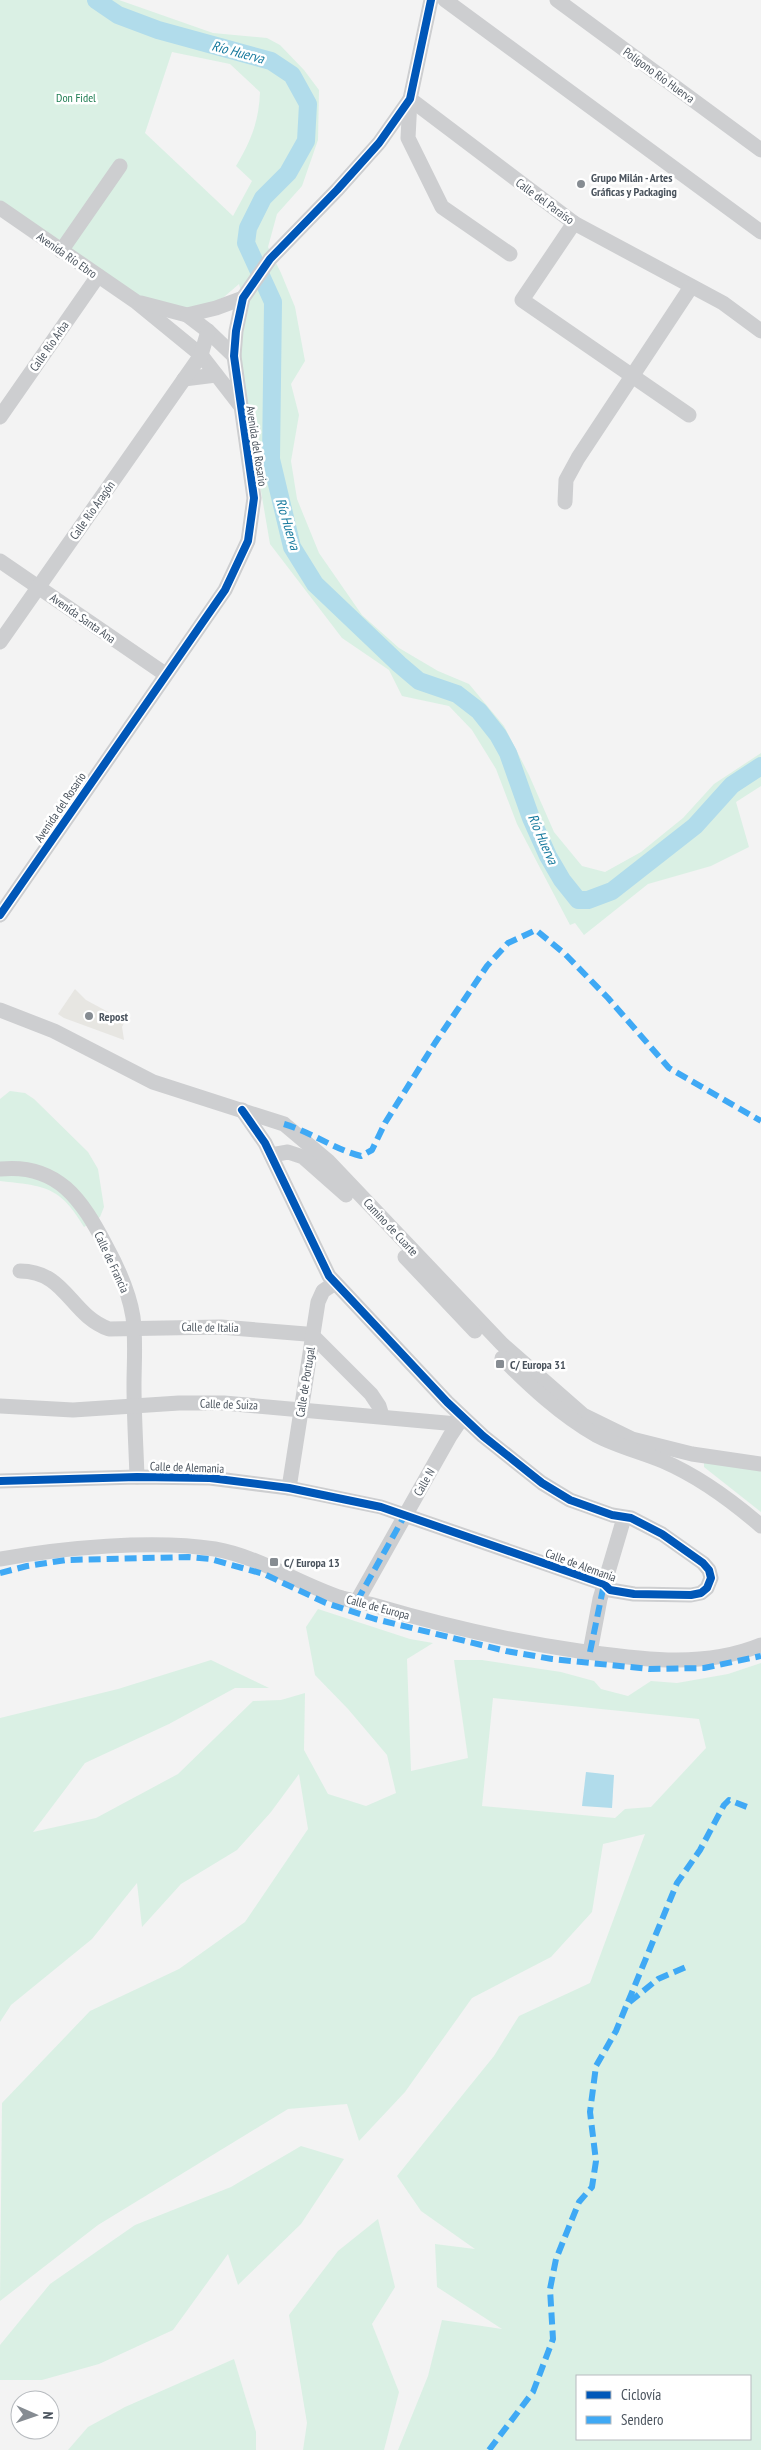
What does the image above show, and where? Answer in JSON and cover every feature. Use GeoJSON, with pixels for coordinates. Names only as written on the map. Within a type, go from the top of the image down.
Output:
{"type":"FeatureCollection","features":[{"type":"Feature","properties":{"kind":"street","name":"Avenida del Rosario"},"geometry":{"type":"LineString","coordinates":[[0,915],[165,674],[225,590],[248,541],[254,498],[234,356],[236,331],[243,298],[270,259],[337,190],[378,143],[410,99],[431,0]]}},
{"type":"Feature","properties":{"kind":"street"},"geometry":{"type":"LineString","coordinates":[[445,0],[761,232]]}},
{"type":"Feature","properties":{"kind":"street","name":"Polígono Río Huerva"},"geometry":{"type":"LineString","coordinates":[[557,0],[761,150]]}},
{"type":"Feature","properties":{"kind":"street","name":"Calle del Paraíso"},"geometry":{"type":"LineString","coordinates":[[410,99],[574,224],[723,303],[761,331]]}},
{"type":"Feature","properties":{"kind":"street"},"geometry":{"type":"LineString","coordinates":[[410,99],[408,138],[442,207],[510,254]]}},
{"type":"Feature","properties":{"kind":"street"},"geometry":{"type":"LineString","coordinates":[[61,251],[120,166]]}},
{"type":"Feature","properties":{"kind":"street","name":"Avenida Río Ebro"},"geometry":{"type":"LineString","coordinates":[[0,208],[135,301],[208,365],[240,405]]}},
{"type":"Feature","properties":{"kind":"street"},"geometry":{"type":"LineString","coordinates":[[574,224],[522,300],[690,415]]}},
{"type":"Feature","properties":{"kind":"street","name":"Calle Río Arba"},"geometry":{"type":"LineString","coordinates":[[0,417],[98,276]]}},
{"type":"Feature","properties":{"kind":"street"},"geometry":{"type":"LineString","coordinates":[[565,502],[566,480],[570,473],[631,376],[691,287]]}},
{"type":"Feature","properties":{"kind":"street","name":"Avenida Río Ebro"},"geometry":{"type":"LineString","coordinates":[[187,315],[216,308],[243,298]]}},
{"type":"Feature","properties":{"kind":"street","name":"Avenida Río Ebro"},"geometry":{"type":"LineString","coordinates":[[135,301],[187,315],[208,331],[234,356]]}},
{"type":"Feature","properties":{"kind":"street","name":"Calle Río Aragón"},"geometry":{"type":"LineString","coordinates":[[0,642],[184,379],[208,365],[208,331]]}},
{"type":"Feature","properties":{"kind":"street"},"geometry":{"type":"LineString","coordinates":[[184,379],[208,365],[234,356]]}},
{"type":"Feature","properties":{"kind":"street","name":"Avenida Santa Ana"},"geometry":{"type":"LineString","coordinates":[[0,561],[165,674]]}},
{"type":"Feature","properties":{"kind":"street","name":"Camino de Cuarte"},"geometry":{"type":"LineString","coordinates":[[0,1010],[54,1031],[153,1082],[284,1124],[328,1161],[502,1344],[583,1415],[632,1439],[692,1454],[761,1464]]}},
{"type":"Feature","properties":{"kind":"street","name":"Calle de Alemania"},"geometry":{"type":"LineString","coordinates":[[0,1481],[137,1477],[210,1478],[289,1488],[356,1501],[405,1515],[604,1584],[610,1590],[634,1594],[690,1595],[701,1593],[707,1588],[711,1578],[709,1570],[691,1552],[662,1534],[630,1518],[624,1518],[570,1500],[542,1483],[460,1421],[334,1283],[265,1143],[242,1110]]}},
{"type":"Feature","properties":{"kind":"street"},"geometry":{"type":"LineString","coordinates":[[267,1118],[265,1143],[288,1152],[296,1153],[321,1171],[350,1198],[457,1314],[520,1375],[564,1414],[597,1435],[694,1476],[728,1498],[761,1526]]}},
{"type":"Feature","properties":{"kind":"street","name":"Calle de Francia"},"geometry":{"type":"LineString","coordinates":[[0,1169],[30,1170],[45,1174],[64,1186],[75,1197],[96,1226],[120,1273],[130,1302],[134,1329],[134,1405],[137,1477]]}},
{"type":"Feature","properties":{"kind":"street","name":"Calle de Italia"},"geometry":{"type":"LineString","coordinates":[[20,1271],[38,1272],[51,1279],[86,1315],[100,1326],[117,1330],[221,1327],[264,1329],[313,1336]]}},
{"type":"Feature","properties":{"kind":"street","name":"Calle de Portugal"},"geometry":{"type":"LineString","coordinates":[[289,1488],[320,1296],[334,1283]]}},
{"type":"Feature","properties":{"kind":"street"},"geometry":{"type":"LineString","coordinates":[[313,1336],[371,1394],[379,1406],[382,1416]]}},
{"type":"Feature","properties":{"kind":"street","name":"Calle de Suiza"},"geometry":{"type":"LineString","coordinates":[[0,1406],[73,1410],[134,1405],[224,1403],[460,1421]]}},
{"type":"Feature","properties":{"kind":"street","name":"Calle N"},"geometry":{"type":"LineString","coordinates":[[357,1601],[460,1421]]}},
{"type":"Feature","properties":{"kind":"street"},"geometry":{"type":"LineString","coordinates":[[590,1652],[604,1584],[624,1518]]}},
{"type":"Feature","properties":{"kind":"street","name":"Calle de Europa"},"geometry":{"type":"LineString","coordinates":[[0,1559],[56,1551],[110,1547],[164,1546],[215,1549],[253,1560],[326,1592],[482,1634],[623,1658],[681,1660],[720,1656],[761,1645]]}},
{"type":"Feature","properties":{"kind":"shaded area","name":"Repost"},"geometry":{"type":"Polygon","coordinates":[[[75,989],[86,1000],[125,1021],[122,1027],[124,1040],[64,1018],[58,1014],[75,989]]]}},
{"type":"Feature","properties":{"kind":"green space","name":"Don Fidel"},"geometry":{"type":"Polygon","coordinates":[[[0,0],[119,0],[213,33],[267,38],[280,45],[304,70],[319,90],[318,140],[302,186],[277,214],[268,247],[295,307],[305,361],[291,384],[299,415],[291,461],[297,499],[319,553],[362,615],[399,648],[438,671],[469,684],[504,726],[529,775],[554,832],[582,866],[605,872],[641,852],[683,818],[714,784],[761,753],[761,786],[736,802],[749,847],[711,866],[648,884],[584,935],[575,923],[570,925],[517,824],[496,769],[472,730],[449,706],[402,696],[389,670],[342,638],[270,544],[240,368],[243,298],[239,284],[224,297],[187,315],[135,301],[0,208],[0,0]],[[172,52],[145,133],[233,216],[252,181],[236,166],[253,130],[258,112],[260,92],[230,64],[172,52]]]}},
{"type":"Feature","properties":{"kind":"green space"},"geometry":{"type":"Polygon","coordinates":[[[10,1091],[25,1093],[34,1099],[88,1152],[98,1169],[104,1207],[100,1217],[84,1227],[67,1203],[50,1190],[0,1181],[0,1099],[10,1091]]]}},
{"type":"Feature","properties":{"kind":"green space"},"geometry":{"type":"Polygon","coordinates":[[[704,1455],[761,1464],[761,1512],[704,1467],[704,1455]]]}},
{"type":"Feature","properties":{"kind":"green space"},"geometry":{"type":"Polygon","coordinates":[[[318,1609],[410,1639],[433,1643],[407,1659],[411,1771],[468,1758],[454,1660],[482,1660],[561,1672],[594,1681],[601,1689],[628,1696],[651,1681],[677,1683],[728,1674],[761,1663],[761,2450],[398,2450],[428,2376],[442,2320],[502,2329],[437,2287],[435,2244],[475,2249],[421,2211],[397,2176],[494,2056],[519,2016],[590,1983],[645,1834],[603,1844],[592,1912],[551,1957],[472,1998],[405,2092],[359,2141],[347,2104],[288,2109],[98,2225],[0,2301],[2,2103],[90,2011],[179,1969],[245,1922],[308,1829],[299,1774],[271,1812],[237,1850],[181,1884],[142,1927],[137,1883],[92,1939],[11,2005],[0,2022],[0,1718],[118,1689],[211,1660],[269,1688],[235,1688],[169,1724],[85,1763],[33,1832],[96,1818],[178,1774],[253,1701],[281,1700],[305,1693],[304,1750],[328,1794],[366,1806],[396,1793],[387,1755],[348,1709],[315,1675],[306,1627],[318,1609]],[[493,1698],[482,1806],[615,1818],[625,1809],[651,1807],[706,1748],[699,1719],[493,1698]]]}},
{"type":"Feature","properties":{"kind":"green space"},"geometry":{"type":"Polygon","coordinates":[[[301,2146],[344,2159],[301,2224],[238,2285],[228,2254],[173,2330],[99,2364],[42,2380],[0,2380],[0,2345],[50,2284],[135,2225],[231,2187],[301,2146]]]}},
{"type":"Feature","properties":{"kind":"green space"},"geometry":{"type":"Polygon","coordinates":[[[378,2219],[395,2287],[372,2324],[399,2392],[384,2450],[303,2450],[307,2423],[289,2315],[338,2251],[378,2219]]]}},
{"type":"Feature","properties":{"kind":"green space"},"geometry":{"type":"Polygon","coordinates":[[[234,2359],[256,2432],[256,2450],[68,2450],[88,2427],[125,2407],[234,2359]]]}},
{"type":"Feature","properties":{"kind":"water"},"geometry":{"type":"Polygon","coordinates":[[[586,1772],[614,1775],[612,1808],[582,1806],[586,1772]]]}},
{"type":"Feature","properties":{"kind":"waterway","name":"Río Huerva"},"geometry":{"type":"LineString","coordinates":[[96,0],[118,15],[158,30],[271,61],[292,75],[308,104],[306,141],[288,173],[263,198],[248,228],[246,243],[273,302],[271,459],[292,547],[315,584],[399,664],[419,681],[457,694],[479,711],[498,735],[508,753],[531,818],[548,856],[562,880],[578,900],[588,900],[612,891],[695,826],[732,785],[761,766]]}},
{"type":"Feature","properties":{"kind":"marked path"},"geometry":{"type":"LineString","coordinates":[[284,1124],[361,1156],[372,1150],[385,1123],[435,1043],[487,966],[508,943],[536,930],[565,954],[608,998],[669,1068],[761,1121]]}},
{"type":"Feature","properties":{"kind":"marked path"},"geometry":{"type":"LineString","coordinates":[[357,1601],[405,1515]]}},
{"type":"Feature","properties":{"kind":"marked path"},"geometry":{"type":"LineString","coordinates":[[0,1573],[27,1566],[66,1560],[188,1557],[210,1559],[264,1574],[326,1603],[375,1619],[506,1651],[552,1659],[649,1669],[704,1668],[761,1656]]}},
{"type":"Feature","properties":{"kind":"marked path"},"geometry":{"type":"LineString","coordinates":[[590,1652],[604,1584]]}},
{"type":"Feature","properties":{"kind":"marked path"},"geometry":{"type":"LineString","coordinates":[[628,2002],[677,1883],[700,1850],[724,1805],[729,1800],[747,1807]]}},
{"type":"Feature","properties":{"kind":"marked path"},"geometry":{"type":"LineString","coordinates":[[489,2450],[533,2392],[553,2339],[550,2289],[556,2259],[579,2202],[592,2187],[596,2161],[590,2112],[596,2066],[616,2031],[627,2004],[658,1979],[686,1967]]}},
{"type":"Feature","properties":{"kind":"cycle path"},"geometry":{"type":"LineString","coordinates":[[0,915],[225,590],[248,541],[254,498],[234,356],[236,331],[243,298],[270,259],[337,190],[379,143],[410,99],[431,0]]}},
{"type":"Feature","properties":{"kind":"cycle path"},"geometry":{"type":"LineString","coordinates":[[0,1481],[137,1477],[210,1478],[289,1488],[381,1507],[604,1584],[610,1590],[634,1594],[691,1595],[701,1593],[707,1588],[711,1578],[709,1570],[703,1563],[662,1534],[631,1518],[612,1515],[570,1500],[542,1483],[483,1436],[447,1402],[329,1276],[265,1143],[242,1110]]}},
{"type":"Feature","properties":{"kind":"place","name":"Grupo Milán - Artes Gráficas y Packaging"},"geometry":{"type":"Point","coordinates":[581,184]}},
{"type":"Feature","properties":{"kind":"place","name":"Repost"},"geometry":{"type":"Point","coordinates":[89,1016]}},
{"type":"Feature","properties":{"kind":"place","name":"C/ Europa 31"},"geometry":{"type":"Point","coordinates":[500,1364]}},
{"type":"Feature","properties":{"kind":"place","name":"C/ Europa 13"},"geometry":{"type":"Point","coordinates":[274,1562]}}]}
